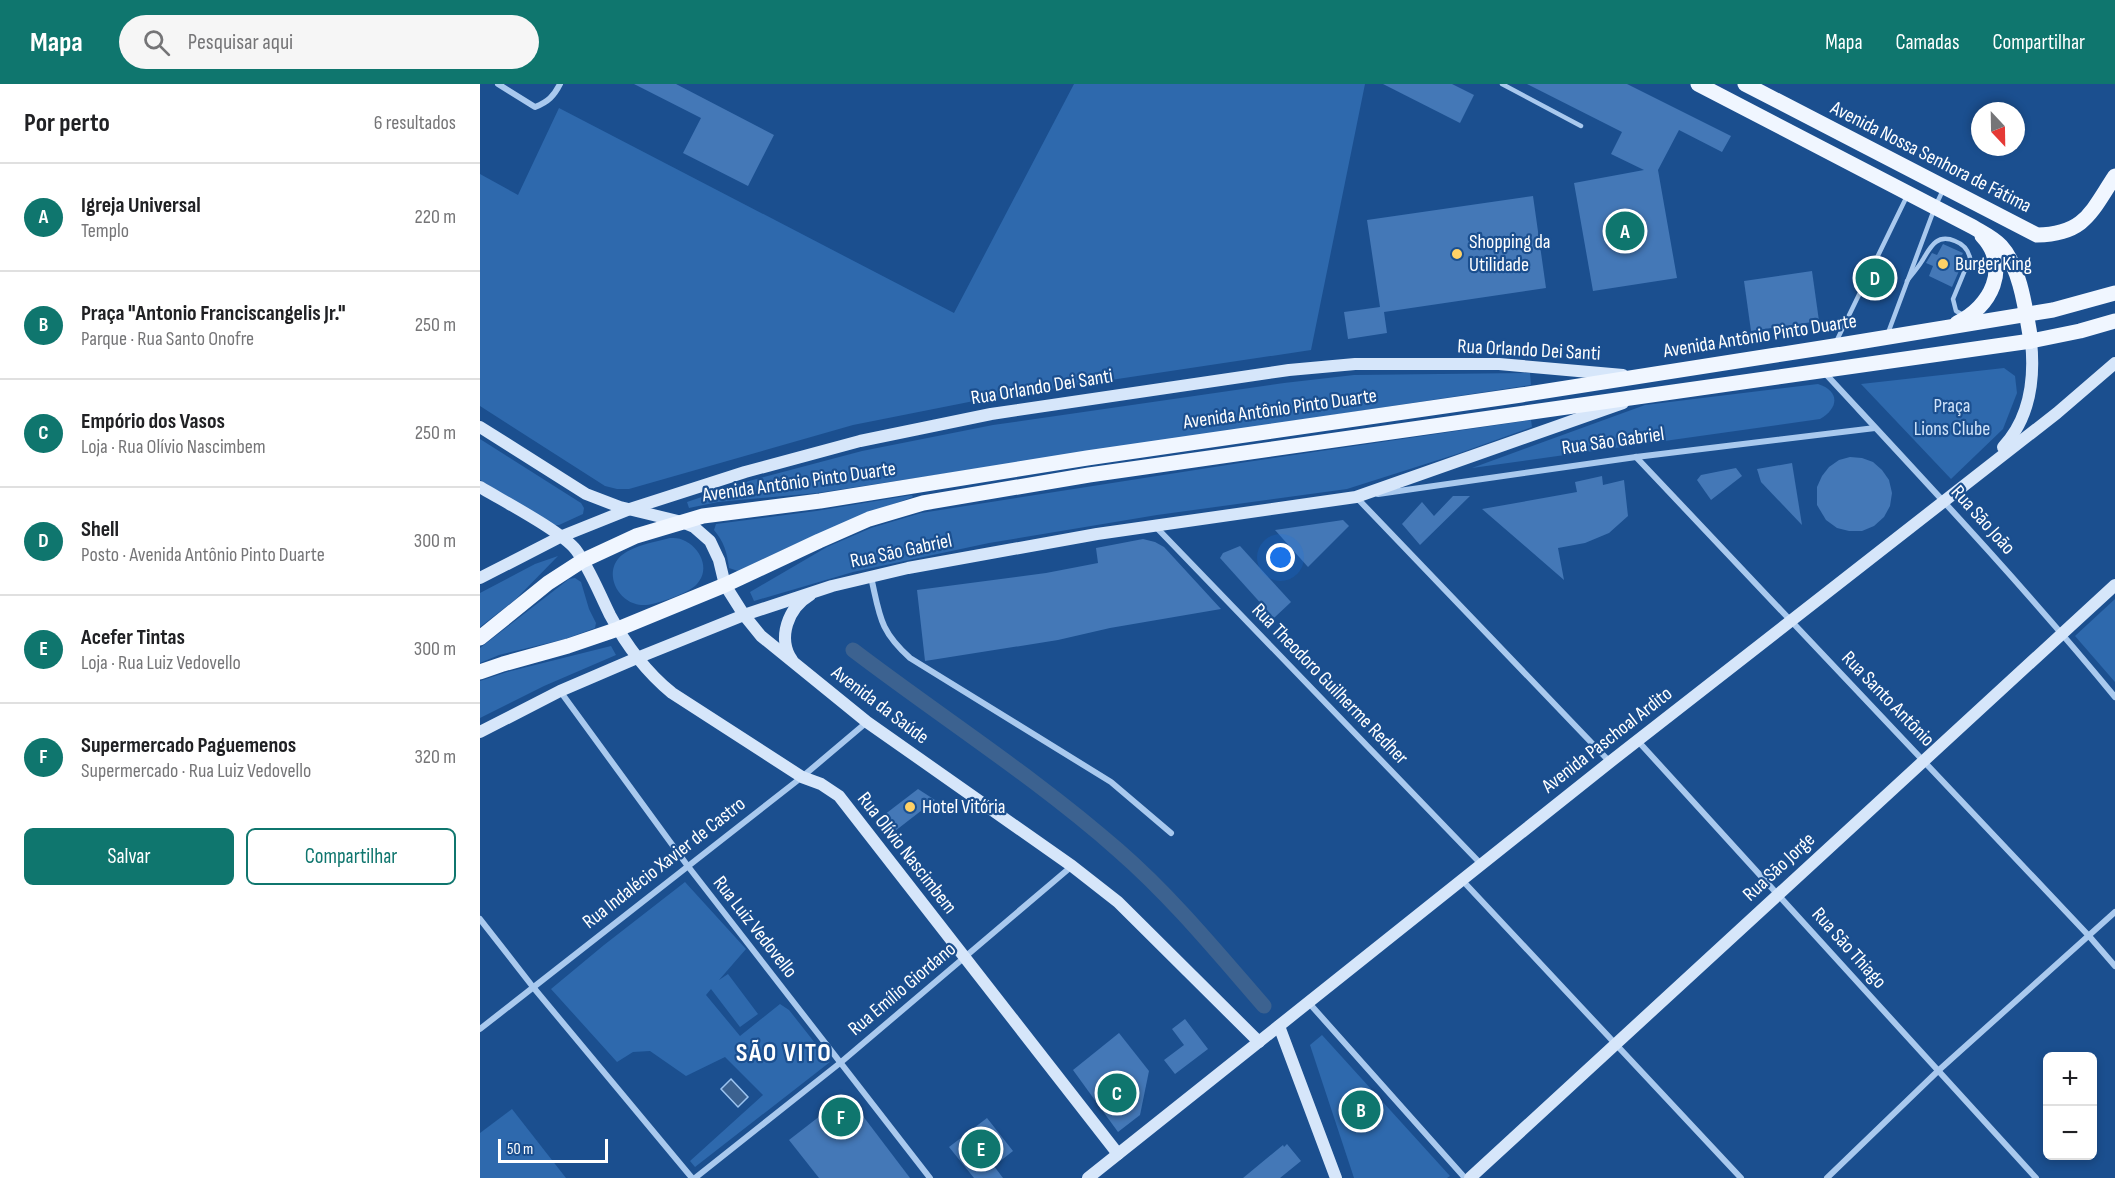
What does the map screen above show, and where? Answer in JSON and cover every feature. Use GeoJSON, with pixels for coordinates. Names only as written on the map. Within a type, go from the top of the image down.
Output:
{"type":"FeatureCollection","features":[{"type":"Feature","properties":{"kind":"main road"},"geometry":{"type":"LineString","coordinates":[[1698,84],[1973,227],[2000,244],[2016,273],[2031,341]]}},
{"type":"Feature","properties":{"kind":"main road","name":"Avenida Nossa Senhora de Fátima"},"geometry":{"type":"LineString","coordinates":[[1745,84],[2037,235],[2056,235],[2073,229],[2088,218],[2115,176]]}},
{"type":"Feature","properties":{"kind":"main road"},"geometry":{"type":"LineString","coordinates":[[1947,328],[1967,318],[1986,300],[1993,288],[1996,261],[1991,249],[1973,227]]}},
{"type":"Feature","properties":{"kind":"main road","name":"Avenida Antônio Pinto Duarte"},"geometry":{"type":"LineString","coordinates":[[480,638],[548,583],[582,561],[636,536],[682,522],[728,512],[820,501],[1087,458],[1476,402],[1834,346],[2026,315],[2115,293]]}},
{"type":"Feature","properties":{"kind":"main road","name":"Avenida Antônio Pinto Duarte"},"geometry":{"type":"LineString","coordinates":[[480,672],[618,629],[725,585],[843,530],[923,503],[1089,475],[2031,341],[2115,321]]}},
{"type":"Feature","properties":{"kind":"main road","name":"Avenida Paschoal Ardito"},"geometry":{"type":"LineString","coordinates":[[1981,470],[2011,438],[2023,418],[2032,378],[2031,341]]}},
{"type":"Feature","properties":{"kind":"main road","name":"Avenida Paschoal Ardito"},"geometry":{"type":"LineString","coordinates":[[1088,1178],[1637,740],[2057,413],[2115,363]]}},
{"type":"Feature","properties":{"kind":"main road","name":"Rua Orlando Dei Santi"},"geometry":{"type":"LineString","coordinates":[[480,578],[560,537],[630,509],[745,472],[860,441],[991,414],[1289,370],[1354,364],[1499,364],[1636,376]]}},
{"type":"Feature","properties":{"kind":"main road","name":"Rua São Gabriel"},"geometry":{"type":"LineString","coordinates":[[480,732],[560,691],[637,658],[744,615],[818,591],[871,577],[992,552],[1155,525],[1356,497],[1644,396]]}},
{"type":"Feature","properties":{"kind":"main road","name":"Avenida da Saúde"},"geometry":{"type":"LineString","coordinates":[[480,427],[586,494],[694,527],[710,541],[719,560],[725,585],[761,636],[867,723],[1072,866],[1118,902],[1258,1042]]}},
{"type":"Feature","properties":{"kind":"main road"},"geometry":{"type":"LineString","coordinates":[[480,487],[573,547],[618,629]]}},
{"type":"Feature","properties":{"kind":"main road","name":"Rua São Jorge"},"geometry":{"type":"LineString","coordinates":[[1468,1178],[2115,585]]}},
{"type":"Feature","properties":{"kind":"main road"},"geometry":{"type":"LineString","coordinates":[[796,666],[787,649],[786,627],[789,618],[805,598],[818,591]]}},
{"type":"Feature","properties":{"kind":"main road","name":"Rua Olívio Nascimbem"},"geometry":{"type":"LineString","coordinates":[[618,629],[637,658],[654,678],[672,693],[802,777],[821,784],[839,796],[1118,1154]]}},
{"type":"Feature","properties":{"kind":"main road"},"geometry":{"type":"LineString","coordinates":[[1279,1026],[1336,1178]]}},
{"type":"Feature","properties":{"kind":"main road"},"geometry":{"type":"LineString","coordinates":[[1258,1042],[1278,1042],[1288,1050]]}},
{"type":"Feature","properties":{"kind":"street"},"geometry":{"type":"LineString","coordinates":[[498,84],[536,107],[545,103],[560,84]]}},
{"type":"Feature","properties":{"kind":"street","name":"Rua São João"},"geometry":{"type":"LineString","coordinates":[[1822,370],[1944,500],[2062,633],[2115,697]]}},
{"type":"Feature","properties":{"kind":"street","name":"Rua São Gabriel"},"geometry":{"type":"LineString","coordinates":[[1356,497],[1636,457],[1875,428]]}},
{"type":"Feature","properties":{"kind":"street","name":"Rua Santo Antônio"},"geometry":{"type":"LineString","coordinates":[[1636,457],[1924,760],[2115,966]]}},
{"type":"Feature","properties":{"kind":"street"},"geometry":{"type":"LineString","coordinates":[[1356,497],[1610,762]]}},
{"type":"Feature","properties":{"kind":"street","name":"Rua Theodoro Guilherme Redher"},"geometry":{"type":"LineString","coordinates":[[1155,525],[1482,865]]}},
{"type":"Feature","properties":{"kind":"street"},"geometry":{"type":"LineString","coordinates":[[871,577],[883,627],[893,643],[910,658],[1111,782],[1171,833]]}},
{"type":"Feature","properties":{"kind":"street","name":"Rua Luiz Vedovello"},"geometry":{"type":"LineString","coordinates":[[560,691],[687,865],[930,1178]]}},
{"type":"Feature","properties":{"kind":"street","name":"Rua Indalécio Xavier de Castro"},"geometry":{"type":"LineString","coordinates":[[480,1029],[802,777],[867,723]]}},
{"type":"Feature","properties":{"kind":"street","name":"Rua São Thiago"},"geometry":{"type":"LineString","coordinates":[[1637,740],[2036,1178]]}},
{"type":"Feature","properties":{"kind":"street","name":"Rua Emílio Giordano"},"geometry":{"type":"LineString","coordinates":[[694,1178],[840,1063],[1072,866]]}},
{"type":"Feature","properties":{"kind":"street"},"geometry":{"type":"LineString","coordinates":[[1462,880],[1742,1178]]}},
{"type":"Feature","properties":{"kind":"street"},"geometry":{"type":"LineString","coordinates":[[1827,1178],[1939,1070],[2115,912]]}},
{"type":"Feature","properties":{"kind":"street"},"geometry":{"type":"LineString","coordinates":[[480,919],[533,987],[694,1178]]}},
{"type":"Feature","properties":{"kind":"street"},"geometry":{"type":"LineString","coordinates":[[1309,1003],[1468,1178]]}},
{"type":"Feature","properties":{"kind":"lane"},"geometry":{"type":"LineString","coordinates":[[1502,84],[1581,126]]}},
{"type":"Feature","properties":{"kind":"lane"},"geometry":{"type":"LineString","coordinates":[[1886,337],[1935,207],[1945,188]]}},
{"type":"Feature","properties":{"kind":"lane"},"geometry":{"type":"LineString","coordinates":[[1834,346],[1908,193]]}},
{"type":"Feature","properties":{"kind":"lane"},"geometry":{"type":"LineString","coordinates":[[1907,280],[1921,264],[1931,245],[1940,239],[1951,239],[1962,244],[1969,252],[1970,258],[1953,299],[1956,311],[1967,318]]}},
{"type":"Feature","properties":{"kind":"green space"},"geometry":{"type":"Polygon","coordinates":[[[1074,84],[1365,84],[1311,350],[984,399],[853,425],[629,489],[605,486],[480,406],[480,174],[518,195],[559,108],[954,313],[1074,84]]]}},
{"type":"Feature","properties":{"kind":"green space","name":"Praça Lions Clube"},"geometry":{"type":"Polygon","coordinates":[[[2004,368],[2015,376],[2017,393],[2003,429],[1951,479],[1861,384],[2004,368]]]}},
{"type":"Feature","properties":{"kind":"green space"},"geometry":{"type":"Polygon","coordinates":[[[1530,373],[1531,385],[817,493],[718,502],[689,508],[687,502],[749,481],[862,451],[993,425],[1354,375],[1530,373]]]}},
{"type":"Feature","properties":{"kind":"green space"},"geometry":{"type":"Polygon","coordinates":[[[1818,384],[1830,391],[1834,400],[1831,410],[1820,419],[1472,468],[1645,405],[1818,384]]]}},
{"type":"Feature","properties":{"kind":"green space"},"geometry":{"type":"Polygon","coordinates":[[[1531,420],[1532,427],[1347,489],[1157,515],[989,543],[853,572],[754,601],[750,592],[827,547],[871,528],[921,513],[1531,420]]]}},
{"type":"Feature","properties":{"kind":"green space"},"geometry":{"type":"Polygon","coordinates":[[[480,439],[581,503],[584,508],[583,514],[554,525],[480,480],[480,439]]]}},
{"type":"Feature","properties":{"kind":"green space"},"geometry":{"type":"Polygon","coordinates":[[[912,495],[913,497],[824,531],[738,571],[729,568],[724,548],[714,530],[716,524],[912,495]]]}},
{"type":"Feature","properties":{"kind":"green space"},"geometry":{"type":"Polygon","coordinates":[[[678,538],[689,543],[699,553],[703,572],[697,584],[673,598],[646,605],[636,604],[621,595],[613,579],[613,570],[622,555],[645,544],[678,538]]]}},
{"type":"Feature","properties":{"kind":"green space"},"geometry":{"type":"Polygon","coordinates":[[[558,556],[516,599],[480,627],[480,593],[535,564],[558,556]]]}},
{"type":"Feature","properties":{"kind":"green space"},"geometry":{"type":"Polygon","coordinates":[[[575,578],[581,582],[596,623],[595,628],[565,639],[499,655],[480,663],[480,648],[569,579],[575,578]]]}},
{"type":"Feature","properties":{"kind":"green space"},"geometry":{"type":"Polygon","coordinates":[[[2115,599],[2115,682],[2075,636],[2115,599]]]}},
{"type":"Feature","properties":{"kind":"green space"},"geometry":{"type":"Polygon","coordinates":[[[611,646],[616,655],[544,686],[480,718],[480,681],[611,646]]]}},
{"type":"Feature","properties":{"kind":"green space"},"geometry":{"type":"Polygon","coordinates":[[[685,882],[746,949],[719,980],[728,974],[758,1014],[740,1027],[711,989],[706,995],[740,1036],[780,1004],[789,1010],[830,1062],[695,1167],[690,1161],[763,1095],[725,1057],[686,1076],[650,1051],[633,1052],[617,1062],[551,989],[685,882]]]}},
{"type":"Feature","properties":{"kind":"green space"},"geometry":{"type":"Polygon","coordinates":[[[1322,1035],[1450,1176],[1447,1178],[1354,1178],[1310,1045],[1322,1035]]]}},
{"type":"Feature","properties":{"kind":"green space"},"geometry":{"type":"Polygon","coordinates":[[[512,1109],[566,1178],[480,1178],[480,1133],[512,1109]]]}},
{"type":"Feature","properties":{"kind":"shaded area"},"geometry":{"type":"Polygon","coordinates":[[[731,1079],[748,1097],[738,1107],[721,1089],[731,1079]]]}},
{"type":"Feature","properties":{"kind":"building"},"geometry":{"type":"Polygon","coordinates":[[[634,84],[676,84],[774,135],[748,186],[683,153],[701,118],[634,84]]]}},
{"type":"Feature","properties":{"kind":"building"},"geometry":{"type":"Polygon","coordinates":[[[1383,84],[1452,84],[1474,95],[1460,123],[1383,84]]]}},
{"type":"Feature","properties":{"kind":"building"},"geometry":{"type":"Polygon","coordinates":[[[1527,84],[1627,84],[1731,136],[1722,152],[1679,130],[1658,170],[1677,278],[1593,291],[1574,183],[1644,170],[1611,154],[1622,132],[1527,84]]]}},
{"type":"Feature","properties":{"kind":"building","name":"Shopping da Utilidade"},"geometry":{"type":"Polygon","coordinates":[[[1533,196],[1546,288],[1384,312],[1387,333],[1348,339],[1344,312],[1380,307],[1367,220],[1533,196]]]}},
{"type":"Feature","properties":{"kind":"building","name":"Burger King"},"geometry":{"type":"Polygon","coordinates":[[[1943,244],[1963,253],[1955,269],[1959,271],[1952,287],[1929,276],[1933,266],[1926,263],[1932,253],[1937,255],[1943,244]]]}},
{"type":"Feature","properties":{"kind":"building"},"geometry":{"type":"Polygon","coordinates":[[[1812,271],[1819,321],[1751,331],[1744,281],[1812,271]]]}},
{"type":"Feature","properties":{"kind":"building"},"geometry":{"type":"Polygon","coordinates":[[[1850,457],[1873,462],[1889,480],[1892,493],[1890,506],[1884,517],[1874,526],[1862,531],[1837,528],[1826,520],[1817,505],[1817,487],[1822,476],[1839,460],[1850,457]]]}},
{"type":"Feature","properties":{"kind":"building"},"geometry":{"type":"Polygon","coordinates":[[[1792,463],[1802,525],[1761,482],[1757,469],[1792,463]]]}},
{"type":"Feature","properties":{"kind":"building"},"geometry":{"type":"Polygon","coordinates":[[[1736,468],[1742,476],[1711,500],[1697,480],[1701,475],[1736,468]]]}},
{"type":"Feature","properties":{"kind":"building"},"geometry":{"type":"Polygon","coordinates":[[[1602,476],[1603,485],[1624,480],[1628,516],[1609,533],[1585,543],[1558,548],[1564,580],[1482,509],[1577,492],[1575,482],[1602,476]]]}},
{"type":"Feature","properties":{"kind":"building"},"geometry":{"type":"Polygon","coordinates":[[[1453,496],[1470,496],[1420,545],[1402,524],[1422,502],[1434,516],[1453,496]]]}},
{"type":"Feature","properties":{"kind":"building"},"geometry":{"type":"Polygon","coordinates":[[[1343,520],[1349,526],[1308,567],[1275,530],[1343,520]]]}},
{"type":"Feature","properties":{"kind":"building"},"geometry":{"type":"Polygon","coordinates":[[[1143,539],[1164,547],[1221,609],[1110,628],[1058,640],[925,661],[917,590],[1046,573],[1098,563],[1096,548],[1143,539]]]}},
{"type":"Feature","properties":{"kind":"building"},"geometry":{"type":"Polygon","coordinates":[[[1240,546],[1291,602],[1274,618],[1220,558],[1223,553],[1240,546]]]}},
{"type":"Feature","properties":{"kind":"building","name":"Hotel Vitória"},"geometry":{"type":"Polygon","coordinates":[[[918,789],[935,800],[895,831],[884,815],[918,789]]]}},
{"type":"Feature","properties":{"kind":"building"},"geometry":{"type":"Polygon","coordinates":[[[1185,1019],[1208,1049],[1175,1074],[1164,1060],[1184,1045],[1172,1029],[1185,1019]]]}},
{"type":"Feature","properties":{"kind":"building"},"geometry":{"type":"Polygon","coordinates":[[[1119,1033],[1149,1071],[1140,1115],[1118,1132],[1073,1070],[1119,1033]]]}},
{"type":"Feature","properties":{"kind":"building"},"geometry":{"type":"Polygon","coordinates":[[[847,1095],[910,1178],[819,1178],[789,1140],[847,1095]]]}},
{"type":"Feature","properties":{"kind":"building"},"geometry":{"type":"Polygon","coordinates":[[[987,1118],[1013,1151],[994,1166],[1003,1178],[974,1178],[949,1147],[987,1118]]]}},
{"type":"Feature","properties":{"kind":"building"},"geometry":{"type":"Polygon","coordinates":[[[1287,1144],[1301,1161],[1280,1178],[1243,1178],[1283,1145],[1284,1147],[1287,1144]]]}},
{"type":"Feature","properties":{"kind":"waterway"},"geometry":{"type":"LineString","coordinates":[[853,650],[1021,772],[1118,850],[1176,906],[1264,1006]]}},
{"type":"Feature","properties":{"kind":"place","name":"Igreja Universal"},"geometry":{"type":"Point","coordinates":[1625,231]}},
{"type":"Feature","properties":{"kind":"place","name":"Shopping da Utilidade"},"geometry":{"type":"Point","coordinates":[1457,254]}},
{"type":"Feature","properties":{"kind":"place","name":"Burger King"},"geometry":{"type":"Point","coordinates":[1943,264]}},
{"type":"Feature","properties":{"kind":"place","name":"Shell"},"geometry":{"type":"Point","coordinates":[1875,278]}},
{"type":"Feature","properties":{"kind":"place","name":"Hotel Vitória"},"geometry":{"type":"Point","coordinates":[910,807]}},
{"type":"Feature","properties":{"kind":"place","name":"Empório dos Vasos"},"geometry":{"type":"Point","coordinates":[1117,1093]}},
{"type":"Feature","properties":{"kind":"place","name":"Praça \"Antonio Franciscangelis Jr.\""},"geometry":{"type":"Point","coordinates":[1361,1110]}},
{"type":"Feature","properties":{"kind":"place","name":"Supermercado Paguemenos"},"geometry":{"type":"Point","coordinates":[841,1117]}},
{"type":"Feature","properties":{"kind":"place","name":"Acefer Tintas"},"geometry":{"type":"Point","coordinates":[981,1149]}},
{"type":"Feature","properties":{"kind":"district","name":"SÃO VITO"},"geometry":{"type":"Point","coordinates":[784,1053]}}]}
